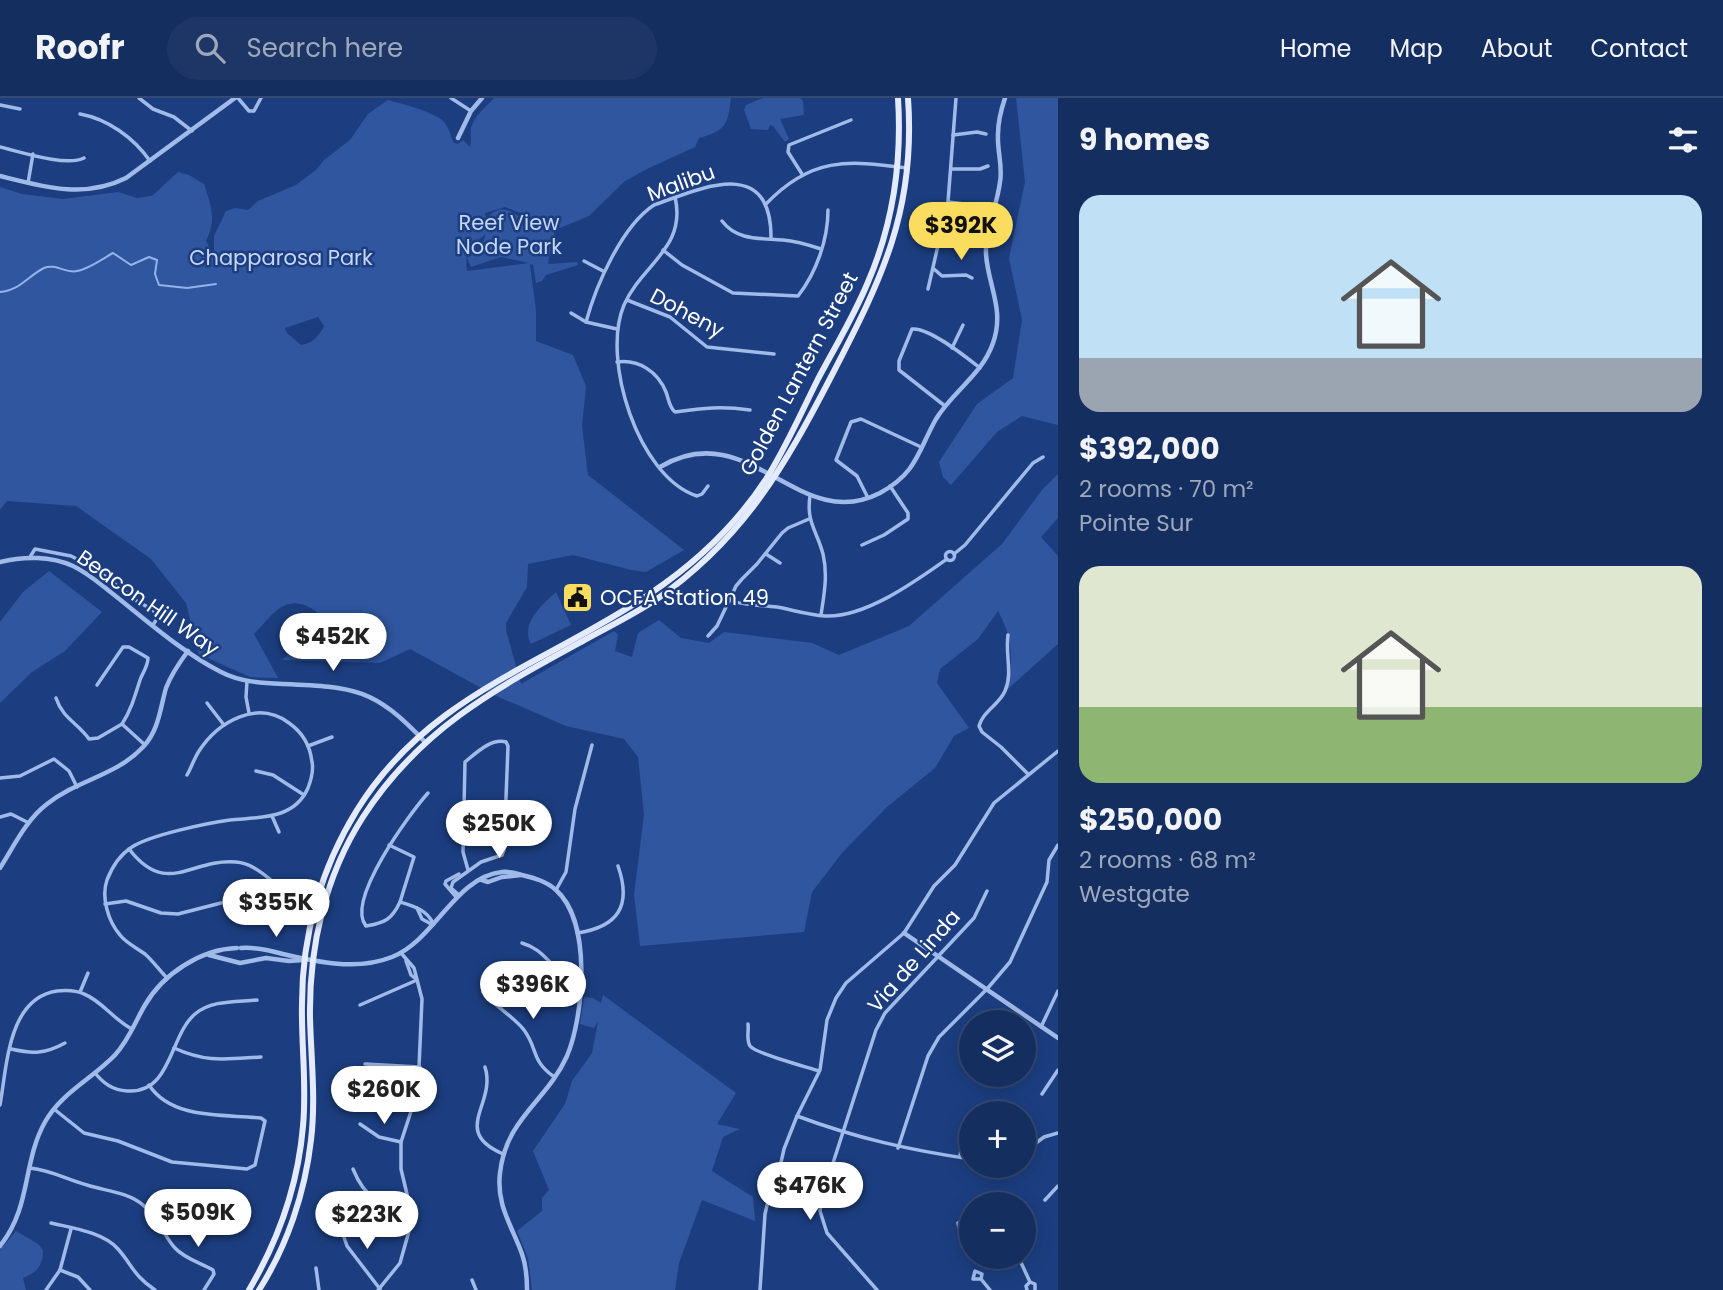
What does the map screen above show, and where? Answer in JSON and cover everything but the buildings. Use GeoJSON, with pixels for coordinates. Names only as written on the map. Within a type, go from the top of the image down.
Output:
{"type":"FeatureCollection","features":[{"type":"Feature","properties":{"kind":"main road","name":"Golden Lantern Street"},"geometry":{"type":"LineString","coordinates":[[259,1290],[275,1262],[295,1213],[311,1143],[313,1093],[309,960],[324,902],[352,836],[384,785],[451,720],[489,695],[649,604],[701,565],[740,526],[773,475],[868,282],[887,228],[898,167],[898,98]]}},
{"type":"Feature","properties":{"kind":"main road","name":"Golden Lantern Street"},"geometry":{"type":"LineString","coordinates":[[249,1290],[284,1220],[300,1157],[305,1098],[302,1007],[318,895],[338,845],[370,791],[418,735],[482,689],[605,621],[676,576],[701,555],[738,516],[791,453],[876,288],[897,230],[907,168],[908,98]]}},
{"type":"Feature","properties":{"kind":"street"},"geometry":{"type":"LineString","coordinates":[[139,98],[153,109],[174,117],[192,131]]}},
{"type":"Feature","properties":{"kind":"street"},"geometry":{"type":"LineString","coordinates":[[0,176],[64,190],[96,190],[126,178],[237,98],[249,111],[254,111],[261,98]]}},
{"type":"Feature","properties":{"kind":"street"},"geometry":{"type":"LineString","coordinates":[[450,98],[471,111]]}},
{"type":"Feature","properties":{"kind":"street"},"geometry":{"type":"LineString","coordinates":[[458,138],[471,111],[482,98]]}},
{"type":"Feature","properties":{"kind":"street"},"geometry":{"type":"LineString","coordinates":[[928,289],[948,202],[956,98]]}},
{"type":"Feature","properties":{"kind":"street"},"geometry":{"type":"LineString","coordinates":[[660,467],[678,458],[702,454],[718,455],[746,461],[810,496],[838,502],[868,498],[890,486],[914,464],[934,422],[945,406],[980,368],[989,352],[997,325],[996,299],[986,242],[987,229],[1001,181],[998,136],[1005,98]]}},
{"type":"Feature","properties":{"kind":"street"},"geometry":{"type":"LineString","coordinates":[[0,105],[20,109]]}},
{"type":"Feature","properties":{"kind":"street"},"geometry":{"type":"LineString","coordinates":[[80,114],[106,122],[136,145],[150,161]]}},
{"type":"Feature","properties":{"kind":"street"},"geometry":{"type":"LineString","coordinates":[[802,174],[788,152],[789,145],[851,120]]}},
{"type":"Feature","properties":{"kind":"street"},"geometry":{"type":"LineString","coordinates":[[953,135],[977,132],[986,134]]}},
{"type":"Feature","properties":{"kind":"street"},"geometry":{"type":"LineString","coordinates":[[0,147],[72,162],[84,158]]}},
{"type":"Feature","properties":{"kind":"street"},"geometry":{"type":"LineString","coordinates":[[28,183],[33,155]]}},
{"type":"Feature","properties":{"kind":"street"},"geometry":{"type":"LineString","coordinates":[[771,239],[770,214],[766,204],[784,185],[802,174],[838,163],[907,168]]}},
{"type":"Feature","properties":{"kind":"street"},"geometry":{"type":"LineString","coordinates":[[951,169],[980,169],[988,166]]}},
{"type":"Feature","properties":{"kind":"street","name":"Malibu"},"geometry":{"type":"LineString","coordinates":[[586,321],[604,272],[619,246],[646,211],[675,197],[714,185],[738,183],[762,196],[766,204]]}},
{"type":"Feature","properties":{"kind":"street"},"geometry":{"type":"LineString","coordinates":[[675,197],[677,228],[627,300],[617,329],[617,362],[633,424],[643,444],[677,485],[692,494],[702,494],[708,486]]}},
{"type":"Feature","properties":{"kind":"street"},"geometry":{"type":"LineString","coordinates":[[948,202],[981,206]]}},
{"type":"Feature","properties":{"kind":"street"},"geometry":{"type":"LineString","coordinates":[[663,250],[682,265],[733,293],[797,296],[814,270],[828,227],[828,210]]}},
{"type":"Feature","properties":{"kind":"street"},"geometry":{"type":"LineString","coordinates":[[722,221],[729,229],[745,236],[792,241],[821,249]]}},
{"type":"Feature","properties":{"kind":"street"},"geometry":{"type":"LineString","coordinates":[[940,237],[986,242]]}},
{"type":"Feature","properties":{"kind":"street"},"geometry":{"type":"LineString","coordinates":[[584,261],[604,272]]}},
{"type":"Feature","properties":{"kind":"street"},"geometry":{"type":"LineString","coordinates":[[934,269],[942,276],[966,275],[972,278]]}},
{"type":"Feature","properties":{"kind":"street","name":"Doheny"},"geometry":{"type":"LineString","coordinates":[[627,300],[670,317],[707,347],[774,354]]}},
{"type":"Feature","properties":{"kind":"street"},"geometry":{"type":"LineString","coordinates":[[571,313],[586,321],[617,329]]}},
{"type":"Feature","properties":{"kind":"street"},"geometry":{"type":"LineString","coordinates":[[952,348],[963,325]]}},
{"type":"Feature","properties":{"kind":"street"},"geometry":{"type":"LineString","coordinates":[[945,406],[902,373],[898,366],[912,329],[916,328],[935,336],[980,368]]}},
{"type":"Feature","properties":{"kind":"street"},"geometry":{"type":"LineString","coordinates":[[617,362],[630,361],[650,370],[662,383],[671,409],[675,412],[727,407],[750,410]]}},
{"type":"Feature","properties":{"kind":"street"},"geometry":{"type":"LineString","coordinates":[[868,498],[857,476],[836,460],[852,422],[861,419],[923,448]]}},
{"type":"Feature","properties":{"kind":"street"},"geometry":{"type":"LineString","coordinates":[[729,600],[821,615],[839,615],[872,605],[947,559],[948,552],[954,554],[965,545],[1032,463],[1043,457]]}},
{"type":"Feature","properties":{"kind":"street"},"geometry":{"type":"LineString","coordinates":[[862,545],[884,535],[908,519],[908,513],[890,486]]}},
{"type":"Feature","properties":{"kind":"street"},"geometry":{"type":"LineString","coordinates":[[810,496],[809,519],[822,553],[825,570],[821,615]]}},
{"type":"Feature","properties":{"kind":"street"},"geometry":{"type":"LineString","coordinates":[[708,636],[717,626],[736,586],[788,528],[809,519]]}},
{"type":"Feature","properties":{"kind":"street"},"geometry":{"type":"LineString","coordinates":[[30,558],[35,549],[71,556],[96,569],[135,600],[153,610],[158,617],[153,625]]}},
{"type":"Feature","properties":{"kind":"street"},"geometry":{"type":"LineString","coordinates":[[766,554],[780,563]]}},
{"type":"Feature","properties":{"kind":"street","name":"Beacon Hill Way"},"geometry":{"type":"LineString","coordinates":[[0,562],[30,558],[58,561],[75,567],[222,673],[247,681],[329,686],[360,692],[386,706],[425,743]]}},
{"type":"Feature","properties":{"kind":"street"},"geometry":{"type":"LineString","coordinates":[[1008,635],[1009,670],[1006,689],[985,714],[979,726],[982,733],[1001,747],[1028,774]]}},
{"type":"Feature","properties":{"kind":"street"},"geometry":{"type":"LineString","coordinates":[[56,698],[64,716],[90,740],[109,733],[122,724],[132,708],[149,662],[148,658],[129,647],[123,647],[97,685]]}},
{"type":"Feature","properties":{"kind":"street"},"geometry":{"type":"LineString","coordinates":[[0,869],[29,823],[46,804],[122,766],[145,745],[160,716],[173,672],[188,651]]}},
{"type":"Feature","properties":{"kind":"street"},"geometry":{"type":"LineString","coordinates":[[247,681],[249,713]]}},
{"type":"Feature","properties":{"kind":"street"},"geometry":{"type":"LineString","coordinates":[[207,703],[224,725]]}},
{"type":"Feature","properties":{"kind":"street"},"geometry":{"type":"LineString","coordinates":[[167,978],[146,955],[120,936],[112,923],[106,904],[105,887],[111,871],[129,849],[157,838],[219,822],[272,817],[298,804],[305,795],[313,768],[308,746],[301,732],[282,718],[267,713],[249,713],[224,725],[199,751],[187,775]]}},
{"type":"Feature","properties":{"kind":"street"},"geometry":{"type":"LineString","coordinates":[[122,724],[145,745]]}},
{"type":"Feature","properties":{"kind":"street"},"geometry":{"type":"LineString","coordinates":[[308,746],[332,737]]}},
{"type":"Feature","properties":{"kind":"street"},"geometry":{"type":"LineString","coordinates":[[458,897],[451,888],[453,882],[481,862],[502,855],[504,850],[508,746],[500,740],[482,747],[465,762],[463,852],[468,870]]}},
{"type":"Feature","properties":{"kind":"street"},"geometry":{"type":"LineString","coordinates":[[556,890],[566,872],[580,784],[592,746]]}},
{"type":"Feature","properties":{"kind":"street"},"geometry":{"type":"LineString","coordinates":[[760,1290],[765,1214],[769,1198],[778,1176],[784,1149],[819,1071],[827,1020],[837,996],[846,983],[904,933],[934,886],[955,865],[994,803],[1058,751]]}},
{"type":"Feature","properties":{"kind":"street"},"geometry":{"type":"LineString","coordinates":[[0,778],[20,776],[54,759],[69,771],[77,788]]}},
{"type":"Feature","properties":{"kind":"street"},"geometry":{"type":"LineString","coordinates":[[256,771],[272,775],[305,795]]}},
{"type":"Feature","properties":{"kind":"street"},"geometry":{"type":"LineString","coordinates":[[389,845],[414,857],[394,913],[386,922],[365,926],[362,918],[367,894],[378,866],[389,845],[408,816],[428,793]]}},
{"type":"Feature","properties":{"kind":"street"},"geometry":{"type":"LineString","coordinates":[[0,817],[11,814],[29,823]]}},
{"type":"Feature","properties":{"kind":"street"},"geometry":{"type":"LineString","coordinates":[[272,817],[279,832]]}},
{"type":"Feature","properties":{"kind":"street"},"geometry":{"type":"LineString","coordinates":[[898,1148],[929,1056],[939,1037],[1010,962],[1047,882],[1049,860],[1058,845]]}},
{"type":"Feature","properties":{"kind":"street"},"geometry":{"type":"LineString","coordinates":[[129,849],[137,861],[150,870],[165,874],[237,862],[257,869],[271,880]]}},
{"type":"Feature","properties":{"kind":"street"},"geometry":{"type":"LineString","coordinates":[[577,933],[605,926],[618,912],[622,904],[623,889],[618,866]]}},
{"type":"Feature","properties":{"kind":"street"},"geometry":{"type":"LineString","coordinates":[[208,955],[240,963],[266,958],[366,964],[401,953],[424,937],[458,897],[482,880],[488,882],[502,877],[532,876],[556,890],[571,909],[577,933],[581,1000],[575,1031],[565,1060],[516,1125],[503,1154],[499,1183],[502,1208],[522,1253],[527,1290]]}},
{"type":"Feature","properties":{"kind":"street","name":"Via de Linda"},"geometry":{"type":"LineString","coordinates":[[877,1290],[830,1236],[822,1222],[820,1211],[823,1194],[876,1030],[885,1013],[974,918],[987,891]]}},
{"type":"Feature","properties":{"kind":"street"},"geometry":{"type":"LineString","coordinates":[[106,904],[126,901],[161,913],[178,914],[221,903]]}},
{"type":"Feature","properties":{"kind":"street"},"geometry":{"type":"LineString","coordinates":[[400,901],[424,911],[433,925]]}},
{"type":"Feature","properties":{"kind":"street"},"geometry":{"type":"LineString","coordinates":[[417,908],[422,920],[433,925]]}},
{"type":"Feature","properties":{"kind":"street"},"geometry":{"type":"LineString","coordinates":[[420,916],[424,911]]}},
{"type":"Feature","properties":{"kind":"street"},"geometry":{"type":"LineString","coordinates":[[904,933],[987,989],[1013,1010]]}},
{"type":"Feature","properties":{"kind":"street"},"geometry":{"type":"LineString","coordinates":[[522,943],[535,947],[555,969],[567,973],[581,973]]}},
{"type":"Feature","properties":{"kind":"street"},"geometry":{"type":"LineString","coordinates":[[0,1246],[19,1215],[37,1140],[54,1109],[116,1054],[133,1030],[145,1004],[167,978],[185,965],[208,955],[239,948],[262,949],[309,960]]}},
{"type":"Feature","properties":{"kind":"street"},"geometry":{"type":"LineString","coordinates":[[338,1220],[347,1246],[379,1289],[400,1263],[411,1224],[401,1169],[401,1142],[418,1090],[422,1010],[417,981],[411,975],[407,961],[401,953]]}},
{"type":"Feature","properties":{"kind":"street"},"geometry":{"type":"LineString","coordinates":[[80,992],[88,973]]}},
{"type":"Feature","properties":{"kind":"street"},"geometry":{"type":"LineString","coordinates":[[360,1006],[417,981]]}},
{"type":"Feature","properties":{"kind":"street"},"geometry":{"type":"LineString","coordinates":[[0,1103],[20,1018],[33,1002],[48,993],[66,990],[80,992],[97,1001],[113,1017],[133,1030]]}},
{"type":"Feature","properties":{"kind":"street"},"geometry":{"type":"LineString","coordinates":[[1041,1027],[1058,991]]}},
{"type":"Feature","properties":{"kind":"street"},"geometry":{"type":"LineString","coordinates":[[484,992],[523,1029],[537,1060],[553,1076]]}},
{"type":"Feature","properties":{"kind":"street"},"geometry":{"type":"LineString","coordinates":[[95,1073],[106,1084],[120,1089],[135,1090],[149,1085],[165,1069],[184,1027],[202,1009],[217,1004],[257,1000]]}},
{"type":"Feature","properties":{"kind":"street"},"geometry":{"type":"LineString","coordinates":[[748,1024],[748,1041],[752,1048],[780,1060],[819,1071]]}},
{"type":"Feature","properties":{"kind":"street"},"geometry":{"type":"LineString","coordinates":[[1036,1025],[1058,1038]]}},
{"type":"Feature","properties":{"kind":"street"},"geometry":{"type":"LineString","coordinates":[[11,1049],[39,1053],[65,1043]]}},
{"type":"Feature","properties":{"kind":"street"},"geometry":{"type":"LineString","coordinates":[[174,1048],[196,1058],[209,1060],[261,1057]]}},
{"type":"Feature","properties":{"kind":"street"},"geometry":{"type":"LineString","coordinates":[[365,1064],[420,1068]]}},
{"type":"Feature","properties":{"kind":"street"},"geometry":{"type":"LineString","coordinates":[[485,1067],[488,1081],[477,1118],[477,1131],[484,1143],[503,1154]]}},
{"type":"Feature","properties":{"kind":"street"},"geometry":{"type":"LineString","coordinates":[[1042,1094],[1058,1070]]}},
{"type":"Feature","properties":{"kind":"street"},"geometry":{"type":"LineString","coordinates":[[54,1109],[84,1133],[118,1141],[172,1161],[247,1169],[255,1165],[265,1121],[261,1118],[180,1109],[160,1098],[149,1085]]}},
{"type":"Feature","properties":{"kind":"street"},"geometry":{"type":"LineString","coordinates":[[797,1116],[842,1133],[898,1148],[959,1157]]}},
{"type":"Feature","properties":{"kind":"street"},"geometry":{"type":"LineString","coordinates":[[360,1124],[379,1137],[401,1142]]}},
{"type":"Feature","properties":{"kind":"street"},"geometry":{"type":"LineString","coordinates":[[1036,1142],[1058,1133]]}},
{"type":"Feature","properties":{"kind":"street"},"geometry":{"type":"LineString","coordinates":[[30,1168],[63,1175],[86,1185],[134,1198],[146,1207],[179,1252],[211,1268],[214,1275],[204,1290]]}},
{"type":"Feature","properties":{"kind":"street"},"geometry":{"type":"LineString","coordinates":[[354,1169],[358,1182],[368,1196],[381,1204],[397,1208],[410,1207]]}},
{"type":"Feature","properties":{"kind":"street"},"geometry":{"type":"LineString","coordinates":[[1045,1200],[1058,1186]]}},
{"type":"Feature","properties":{"kind":"street"},"geometry":{"type":"LineString","coordinates":[[159,1226],[182,1215],[201,1212],[238,1221]]}},
{"type":"Feature","properties":{"kind":"street"},"geometry":{"type":"LineString","coordinates":[[51,1223],[110,1242],[117,1247],[134,1274],[155,1290]]}},
{"type":"Feature","properties":{"kind":"street"},"geometry":{"type":"LineString","coordinates":[[46,1290],[60,1270],[71,1228]]}},
{"type":"Feature","properties":{"kind":"street"},"geometry":{"type":"LineString","coordinates":[[316,1268],[318,1290]]}},
{"type":"Feature","properties":{"kind":"street"},"geometry":{"type":"LineString","coordinates":[[1024,1269],[1030,1282],[1035,1284],[1035,1290]]}},
{"type":"Feature","properties":{"kind":"street"},"geometry":{"type":"LineString","coordinates":[[60,1270],[78,1278],[90,1290]]}},
{"type":"Feature","properties":{"kind":"street"},"geometry":{"type":"LineString","coordinates":[[981,1279],[990,1290]]}},
{"type":"Feature","properties":{"kind":"street"},"geometry":{"type":"LineString","coordinates":[[472,1280],[476,1290]]}},
{"type":"Feature","properties":{"kind":"street"},"geometry":{"type":"LineString","coordinates":[[1027,1290],[1030,1282]]}},
{"type":"Feature","properties":{"kind":"green space"},"geometry":{"type":"Polygon","coordinates":[[[494,98],[731,98],[727,120],[720,129],[699,138],[695,147],[625,181],[589,216],[560,228],[505,207],[485,213],[486,219],[498,210],[509,211],[531,224],[553,230],[558,244],[549,256],[548,264],[577,262],[578,265],[546,275],[542,281],[536,283],[533,265],[530,264],[536,311],[536,341],[573,355],[586,386],[582,426],[588,475],[684,550],[646,572],[573,555],[528,564],[527,587],[506,623],[521,684],[614,631],[618,635],[615,651],[632,657],[638,633],[659,620],[681,638],[709,643],[724,632],[812,643],[839,655],[909,626],[1002,544],[1042,490],[1058,474],[1058,518],[1041,537],[1058,556],[1058,644],[1008,689],[1010,649],[1007,630],[998,611],[978,639],[940,669],[937,683],[969,728],[954,736],[935,768],[887,807],[842,853],[812,892],[804,932],[640,946],[634,895],[644,815],[638,757],[624,739],[566,726],[494,695],[410,649],[380,663],[282,660],[303,642],[320,636],[316,611],[296,603],[288,604],[274,612],[254,634],[278,678],[250,677],[199,654],[186,603],[151,559],[76,506],[7,501],[0,510],[0,187],[22,194],[63,199],[118,192],[137,198],[152,196],[178,172],[189,175],[204,184],[209,199],[212,220],[206,241],[214,256],[214,236],[226,211],[235,208],[248,210],[258,201],[296,185],[350,140],[368,114],[388,100],[434,115],[445,123],[453,142],[458,144],[463,140],[470,147],[471,128],[477,116],[494,98]],[[486,234],[469,249],[466,258],[467,271],[529,263],[501,257],[471,267],[467,258],[481,247],[486,234]],[[318,317],[285,328],[287,333],[301,345],[309,343],[324,326],[318,317]]]}},
{"type":"Feature","properties":{"kind":"green space"},"geometry":{"type":"Polygon","coordinates":[[[763,98],[800,98],[803,101],[804,115],[780,119],[789,139],[785,142],[773,126],[770,125],[768,130],[751,129],[744,110],[746,105],[763,98]]]}},
{"type":"Feature","properties":{"kind":"green space"},"geometry":{"type":"Polygon","coordinates":[[[1016,98],[1058,98],[1058,425],[1022,416],[997,432],[951,485],[943,477],[939,462],[977,404],[1013,378],[1022,320],[1009,258],[1025,182],[1016,98]]]}},
{"type":"Feature","properties":{"kind":"green space"},"geometry":{"type":"Polygon","coordinates":[[[49,571],[102,612],[65,651],[32,672],[0,703],[0,622],[23,592],[49,571]]]}},
{"type":"Feature","properties":{"kind":"green space"},"geometry":{"type":"Polygon","coordinates":[[[556,592],[571,625],[531,644],[528,636],[530,622],[556,592]]]}},
{"type":"Feature","properties":{"kind":"green space"},"geometry":{"type":"Polygon","coordinates":[[[603,995],[736,1093],[717,1124],[740,1129],[723,1137],[712,1171],[753,1197],[755,1221],[702,1200],[679,1263],[675,1290],[532,1290],[528,1258],[517,1231],[542,1211],[542,1198],[549,1190],[533,1151],[565,1104],[572,1081],[592,1053],[598,1022],[594,1028],[580,1024],[584,997],[601,1003],[603,995]]]}},
{"type":"Feature","properties":{"kind":"green space"},"geometry":{"type":"Polygon","coordinates":[[[16,1231],[38,1244],[43,1250],[42,1260],[35,1271],[23,1278],[26,1290],[0,1290],[0,1250],[16,1231]]]}},
{"type":"Feature","properties":{"kind":"waterway"},"geometry":{"type":"LineString","coordinates":[[0,292],[18,286],[44,268],[77,271],[113,253],[131,265],[149,257],[157,260],[155,274],[159,285],[187,288],[216,284]]}},
{"type":"Feature","properties":{"kind":"place","name":"OCFA Station 49"},"geometry":{"type":"Point","coordinates":[577,598]}},
{"type":"Feature","properties":{"kind":"park label","name":"Reef View Node Park"},"geometry":{"type":"Point","coordinates":[509,235]}},
{"type":"Feature","properties":{"kind":"park label","name":"Chapparosa Park"},"geometry":{"type":"Point","coordinates":[281,258]}}]}
